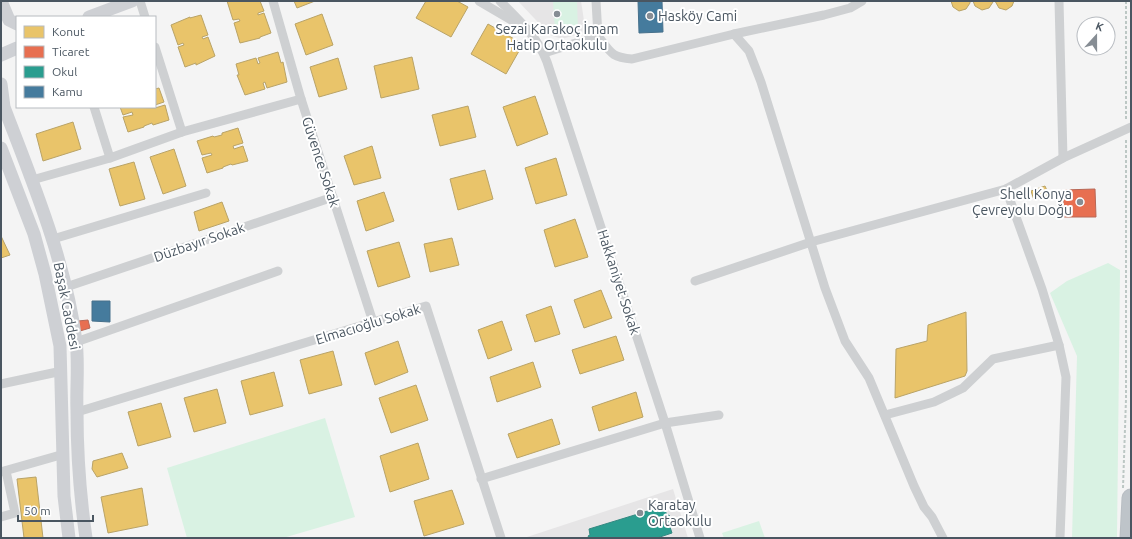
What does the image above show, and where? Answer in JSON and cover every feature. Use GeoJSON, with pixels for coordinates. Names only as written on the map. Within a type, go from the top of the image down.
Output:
{"type":"FeatureCollection","features":[{"type":"Feature","properties":{"kind":"highway"},"geometry":{"type":"LineString","coordinates":[[1127,495],[1129,538]]}},
{"type":"Feature","properties":{"kind":"street"},"geometry":{"type":"LineString","coordinates":[[1,1],[9,20],[16,24]]}},
{"type":"Feature","properties":{"kind":"street"},"geometry":{"type":"LineString","coordinates":[[92,16],[132,1]]}},
{"type":"Feature","properties":{"kind":"street"},"geometry":{"type":"LineString","coordinates":[[140,1],[145,16]]}},
{"type":"Feature","properties":{"kind":"street","name":"Güvence Sokak"},"geometry":{"type":"LineString","coordinates":[[273,1],[301,99],[373,322]]}},
{"type":"Feature","properties":{"kind":"street","name":"Hakkaniyet Sokak"},"geometry":{"type":"LineString","coordinates":[[480,1],[528,31]]}},
{"type":"Feature","properties":{"kind":"street","name":"Hakkaniyet Sokak"},"geometry":{"type":"LineString","coordinates":[[500,1],[528,31],[544,52],[665,423],[700,538]]}},
{"type":"Feature","properties":{"kind":"street"},"geometry":{"type":"LineString","coordinates":[[596,1],[598,36],[614,56],[632,59],[850,8],[862,1]]}},
{"type":"Feature","properties":{"kind":"street"},"geometry":{"type":"LineString","coordinates":[[1058,1],[1063,158]]}},
{"type":"Feature","properties":{"kind":"street"},"geometry":{"type":"LineString","coordinates":[[734,34],[749,52],[761,82],[825,288],[845,341],[869,378],[924,507],[932,517],[943,538]]}},
{"type":"Feature","properties":{"kind":"street"},"geometry":{"type":"LineString","coordinates":[[544,52],[598,36]]}},
{"type":"Feature","properties":{"kind":"street"},"geometry":{"type":"LineString","coordinates":[[1,55],[16,48]]}},
{"type":"Feature","properties":{"kind":"street"},"geometry":{"type":"LineString","coordinates":[[156,50],[182,132]]}},
{"type":"Feature","properties":{"kind":"street","name":"Başak Caddesi"},"geometry":{"type":"LineString","coordinates":[[1,84],[4,107],[53,239],[66,287],[76,342],[76,412],[81,502],[86,538]]}},
{"type":"Feature","properties":{"kind":"street"},"geometry":{"type":"LineString","coordinates":[[32,180],[110,158],[182,132],[301,99]]}},
{"type":"Feature","properties":{"kind":"street"},"geometry":{"type":"LineString","coordinates":[[94,108],[110,158]]}},
{"type":"Feature","properties":{"kind":"street"},"geometry":{"type":"LineString","coordinates":[[695,281],[811,242],[1006,189],[1063,158],[1128,128]]}},
{"type":"Feature","properties":{"kind":"street","name":"Başak Caddesi"},"geometry":{"type":"LineString","coordinates":[[1,148],[5,167],[34,234],[45,274],[60,346],[62,371],[64,496],[69,538]]}},
{"type":"Feature","properties":{"kind":"street"},"geometry":{"type":"LineString","coordinates":[[1006,189],[1042,289],[1059,345],[1066,377],[1060,538]]}},
{"type":"Feature","properties":{"kind":"street"},"geometry":{"type":"LineString","coordinates":[[53,239],[206,193]]}},
{"type":"Feature","properties":{"kind":"street","name":"Düzbayır Sokak"},"geometry":{"type":"LineString","coordinates":[[66,287],[332,197]]}},
{"type":"Feature","properties":{"kind":"street"},"geometry":{"type":"LineString","coordinates":[[76,342],[278,271]]}},
{"type":"Feature","properties":{"kind":"street","name":"Elmacıoğlu Sokak"},"geometry":{"type":"LineString","coordinates":[[76,412],[426,306],[501,538]]}},
{"type":"Feature","properties":{"kind":"street"},"geometry":{"type":"LineString","coordinates":[[885,415],[934,402],[963,388],[993,359],[1059,345]]}},
{"type":"Feature","properties":{"kind":"street"},"geometry":{"type":"LineString","coordinates":[[1,384],[62,371]]}},
{"type":"Feature","properties":{"kind":"street"},"geometry":{"type":"LineString","coordinates":[[481,479],[665,423],[719,415]]}},
{"type":"Feature","properties":{"kind":"street"},"geometry":{"type":"LineString","coordinates":[[1,517],[15,513],[4,472],[64,454]]}},
{"type":"Feature","properties":{"kind":"path"},"geometry":{"type":"LineString","coordinates":[[1126,1],[1128,128],[1126,399],[1127,495]]}},
{"type":"Feature","properties":{"kind":"shaded area","name":"Sezai Karakoç İmam Hatip Ortaokulu"},"geometry":{"type":"Polygon","coordinates":[[[518,1],[581,1],[585,27],[582,33],[562,39],[550,35],[518,1]]]}},
{"type":"Feature","properties":{"kind":"shaded area","name":"Karatay Ortaokulu"},"geometry":{"type":"Polygon","coordinates":[[[673,489],[688,538],[524,538],[673,489]]]}},
{"type":"Feature","properties":{"kind":"green space"},"geometry":{"type":"Polygon","coordinates":[[[553,1],[577,1],[578,31],[555,32],[553,1]]]}},
{"type":"Feature","properties":{"kind":"green space"},"geometry":{"type":"Polygon","coordinates":[[[1108,263],[1120,270],[1117,538],[1072,538],[1077,356],[1050,293],[1067,281],[1108,263]]]}},
{"type":"Feature","properties":{"kind":"green space"},"geometry":{"type":"Polygon","coordinates":[[[325,418],[355,517],[283,538],[187,538],[167,468],[325,418]]]}},
{"type":"Feature","properties":{"kind":"green space"},"geometry":{"type":"Polygon","coordinates":[[[759,521],[765,538],[724,538],[722,533],[759,521]]]}},
{"type":"Feature","properties":{"kind":"building: Konut"},"geometry":{"type":"Polygon","coordinates":[[[227,1],[260,1],[264,11],[258,13],[258,15],[264,13],[271,33],[260,38],[240,43],[234,23],[240,21],[239,19],[233,20],[227,1]]]}},
{"type":"Feature","properties":{"kind":"building: Konut"},"geometry":{"type":"Polygon","coordinates":[[[294,1],[315,1],[297,8],[294,1]]]}},
{"type":"Feature","properties":{"kind":"building: Konut"},"geometry":{"type":"Polygon","coordinates":[[[426,1],[457,1],[468,7],[451,37],[416,18],[426,1]]]}},
{"type":"Feature","properties":{"kind":"building: Konut"},"geometry":{"type":"Polygon","coordinates":[[[951,1],[970,1],[970,3],[966,9],[959,11],[953,7],[951,1]]]}},
{"type":"Feature","properties":{"kind":"building: Konut"},"geometry":{"type":"Polygon","coordinates":[[[973,1],[993,2],[989,8],[982,10],[975,6],[973,1]]]}},
{"type":"Feature","properties":{"kind":"building: Konut"},"geometry":{"type":"Polygon","coordinates":[[[995,1],[1014,1],[1012,6],[1006,10],[999,8],[995,1]]]}},
{"type":"Feature","properties":{"kind":"building: Konut"},"geometry":{"type":"Polygon","coordinates":[[[322,14],[333,45],[306,55],[295,24],[322,14]]]}},
{"type":"Feature","properties":{"kind":"building: Konut"},"geometry":{"type":"Polygon","coordinates":[[[201,15],[208,35],[202,37],[203,39],[208,37],[215,56],[196,65],[196,63],[185,67],[178,47],[184,45],[183,43],[178,45],[171,25],[190,17],[201,15]]]}},
{"type":"Feature","properties":{"kind":"building: Konut"},"geometry":{"type":"Polygon","coordinates":[[[488,24],[523,44],[506,74],[471,54],[488,24]]]}},
{"type":"Feature","properties":{"kind":"building: Konut"},"geometry":{"type":"Polygon","coordinates":[[[278,52],[281,63],[283,62],[287,82],[267,88],[265,82],[263,83],[265,89],[245,95],[237,75],[239,75],[236,64],[256,58],[258,64],[260,63],[258,58],[278,52]]]}},
{"type":"Feature","properties":{"kind":"building: Konut"},"geometry":{"type":"Polygon","coordinates":[[[412,57],[419,89],[381,98],[374,66],[412,57]]]}},
{"type":"Feature","properties":{"kind":"building: Konut"},"geometry":{"type":"Polygon","coordinates":[[[338,58],[347,89],[319,97],[310,67],[338,58]]]}},
{"type":"Feature","properties":{"kind":"building: Konut"},"geometry":{"type":"Polygon","coordinates":[[[159,88],[164,102],[156,105],[156,89],[159,88]]]}},
{"type":"Feature","properties":{"kind":"building: Konut"},"geometry":{"type":"Polygon","coordinates":[[[535,96],[548,134],[517,146],[503,107],[535,96]]]}},
{"type":"Feature","properties":{"kind":"building: Konut"},"geometry":{"type":"Polygon","coordinates":[[[165,105],[169,120],[153,125],[152,123],[128,132],[123,117],[133,115],[132,112],[123,115],[120,108],[156,108],[165,105]]]}},
{"type":"Feature","properties":{"kind":"building: Konut"},"geometry":{"type":"Polygon","coordinates":[[[468,106],[476,137],[440,146],[432,115],[468,106]]]}},
{"type":"Feature","properties":{"kind":"building: Konut"},"geometry":{"type":"Polygon","coordinates":[[[73,122],[81,149],[43,161],[36,134],[73,122]]]}},
{"type":"Feature","properties":{"kind":"building: Konut"},"geometry":{"type":"Polygon","coordinates":[[[238,128],[243,143],[233,146],[234,149],[243,146],[248,161],[231,164],[207,173],[202,158],[212,155],[211,153],[202,155],[197,141],[222,135],[222,133],[238,128]]]}},
{"type":"Feature","properties":{"kind":"building: Konut"},"geometry":{"type":"Polygon","coordinates":[[[372,146],[381,178],[354,185],[344,156],[372,146]]]}},
{"type":"Feature","properties":{"kind":"building: Konut"},"geometry":{"type":"Polygon","coordinates":[[[174,149],[186,186],[163,194],[150,157],[174,149]]]}},
{"type":"Feature","properties":{"kind":"building: Konut"},"geometry":{"type":"Polygon","coordinates":[[[556,158],[567,195],[536,204],[525,168],[556,158]]]}},
{"type":"Feature","properties":{"kind":"building: Konut"},"geometry":{"type":"Polygon","coordinates":[[[134,162],[145,199],[120,206],[109,169],[134,162]]]}},
{"type":"Feature","properties":{"kind":"building: Konut"},"geometry":{"type":"Polygon","coordinates":[[[485,170],[493,199],[458,210],[450,179],[485,170]]]}},
{"type":"Feature","properties":{"kind":"building: Konut"},"geometry":{"type":"Polygon","coordinates":[[[1045,186],[1049,195],[1034,200],[1031,191],[1045,186]]]}},
{"type":"Feature","properties":{"kind":"building: Konut"},"geometry":{"type":"Polygon","coordinates":[[[384,192],[394,221],[366,231],[357,201],[384,192]]]}},
{"type":"Feature","properties":{"kind":"building: Konut"},"geometry":{"type":"Polygon","coordinates":[[[222,202],[229,221],[199,231],[194,212],[222,202]]]}},
{"type":"Feature","properties":{"kind":"building: Konut"},"geometry":{"type":"Polygon","coordinates":[[[575,219],[588,257],[555,267],[544,230],[575,219]]]}},
{"type":"Feature","properties":{"kind":"building: Konut"},"geometry":{"type":"Polygon","coordinates":[[[1,236],[10,255],[1,258],[1,236]]]}},
{"type":"Feature","properties":{"kind":"building: Konut"},"geometry":{"type":"Polygon","coordinates":[[[452,238],[459,265],[430,272],[424,244],[452,238]]]}},
{"type":"Feature","properties":{"kind":"building: Konut"},"geometry":{"type":"Polygon","coordinates":[[[399,242],[410,277],[378,287],[367,251],[399,242]]]}},
{"type":"Feature","properties":{"kind":"building: Konut"},"geometry":{"type":"Polygon","coordinates":[[[601,290],[612,318],[584,328],[574,300],[601,290]]]}},
{"type":"Feature","properties":{"kind":"building: Konut"},"geometry":{"type":"Polygon","coordinates":[[[551,306],[560,334],[535,342],[526,315],[551,306]]]}},
{"type":"Feature","properties":{"kind":"building: Konut"},"geometry":{"type":"Polygon","coordinates":[[[966,312],[967,371],[965,376],[895,398],[896,349],[927,341],[928,325],[966,312]]]}},
{"type":"Feature","properties":{"kind":"building: Konut"},"geometry":{"type":"Polygon","coordinates":[[[502,321],[512,350],[488,359],[478,330],[502,321]]]}},
{"type":"Feature","properties":{"kind":"building: Konut"},"geometry":{"type":"Polygon","coordinates":[[[616,336],[624,360],[580,374],[572,350],[616,336]]]}},
{"type":"Feature","properties":{"kind":"building: Konut"},"geometry":{"type":"Polygon","coordinates":[[[398,341],[408,372],[375,385],[365,353],[398,341]]]}},
{"type":"Feature","properties":{"kind":"building: Konut"},"geometry":{"type":"Polygon","coordinates":[[[333,351],[342,385],[309,394],[300,360],[333,351]]]}},
{"type":"Feature","properties":{"kind":"building: Konut"},"geometry":{"type":"Polygon","coordinates":[[[533,362],[541,387],[497,402],[490,377],[533,362]]]}},
{"type":"Feature","properties":{"kind":"building: Konut"},"geometry":{"type":"Polygon","coordinates":[[[274,372],[283,406],[250,415],[241,381],[274,372]]]}},
{"type":"Feature","properties":{"kind":"building: Konut"},"geometry":{"type":"Polygon","coordinates":[[[416,385],[428,420],[391,433],[379,398],[416,385]]]}},
{"type":"Feature","properties":{"kind":"building: Konut"},"geometry":{"type":"Polygon","coordinates":[[[217,389],[226,423],[194,432],[184,398],[217,389]]]}},
{"type":"Feature","properties":{"kind":"building: Konut"},"geometry":{"type":"Polygon","coordinates":[[[636,392],[643,417],[599,431],[592,407],[636,392]]]}},
{"type":"Feature","properties":{"kind":"building: Konut"},"geometry":{"type":"Polygon","coordinates":[[[161,403],[171,437],[138,446],[128,412],[161,403]]]}},
{"type":"Feature","properties":{"kind":"building: Konut"},"geometry":{"type":"Polygon","coordinates":[[[552,419],[560,444],[517,458],[508,434],[552,419]]]}},
{"type":"Feature","properties":{"kind":"building: Konut"},"geometry":{"type":"Polygon","coordinates":[[[418,443],[429,479],[390,492],[380,456],[418,443]]]}},
{"type":"Feature","properties":{"kind":"building: Konut"},"geometry":{"type":"Polygon","coordinates":[[[122,453],[128,468],[97,477],[92,469],[93,461],[122,453]]]}},
{"type":"Feature","properties":{"kind":"building: Konut"},"geometry":{"type":"Polygon","coordinates":[[[36,477],[43,538],[24,538],[17,479],[36,477]]]}},
{"type":"Feature","properties":{"kind":"building: Konut"},"geometry":{"type":"Polygon","coordinates":[[[142,488],[148,525],[108,533],[101,497],[142,488]]]}},
{"type":"Feature","properties":{"kind":"building: Konut"},"geometry":{"type":"Polygon","coordinates":[[[452,490],[464,524],[424,536],[414,501],[452,490]]]}},
{"type":"Feature","properties":{"kind":"building: Ticaret"},"geometry":{"type":"Polygon","coordinates":[[[1095,189],[1096,217],[1064,217],[1063,190],[1095,189]]]}},
{"type":"Feature","properties":{"kind":"building: Ticaret"},"geometry":{"type":"Polygon","coordinates":[[[88,320],[90,328],[80,331],[78,321],[88,320]]]}},
{"type":"Feature","properties":{"kind":"building: Okul"},"geometry":{"type":"Polygon","coordinates":[[[664,506],[667,516],[669,515],[672,524],[669,524],[672,533],[657,538],[589,538],[588,536],[590,535],[589,529],[664,506]]]}},
{"type":"Feature","properties":{"kind":"building: Kamu","name":"Hasköy Cami"},"geometry":{"type":"Polygon","coordinates":[[[638,1],[662,1],[663,32],[639,33],[638,1]]]}},
{"type":"Feature","properties":{"kind":"building: Kamu"},"geometry":{"type":"Polygon","coordinates":[[[92,301],[110,301],[110,322],[92,321],[92,301]]]}},
{"type":"Feature","properties":{"kind":"place","name":"Sezai Karakoç İmam Hatip Ortaokulu"},"geometry":{"type":"Point","coordinates":[557,14]}},
{"type":"Feature","properties":{"kind":"place","name":"Hasköy Cami"},"geometry":{"type":"Point","coordinates":[650,16]}},
{"type":"Feature","properties":{"kind":"place","name":"Shell Konya Çevreyolu Doğu"},"geometry":{"type":"Point","coordinates":[1080,202]}},
{"type":"Feature","properties":{"kind":"place","name":"Karatay Ortaokulu"},"geometry":{"type":"Point","coordinates":[640,513]}}]}
